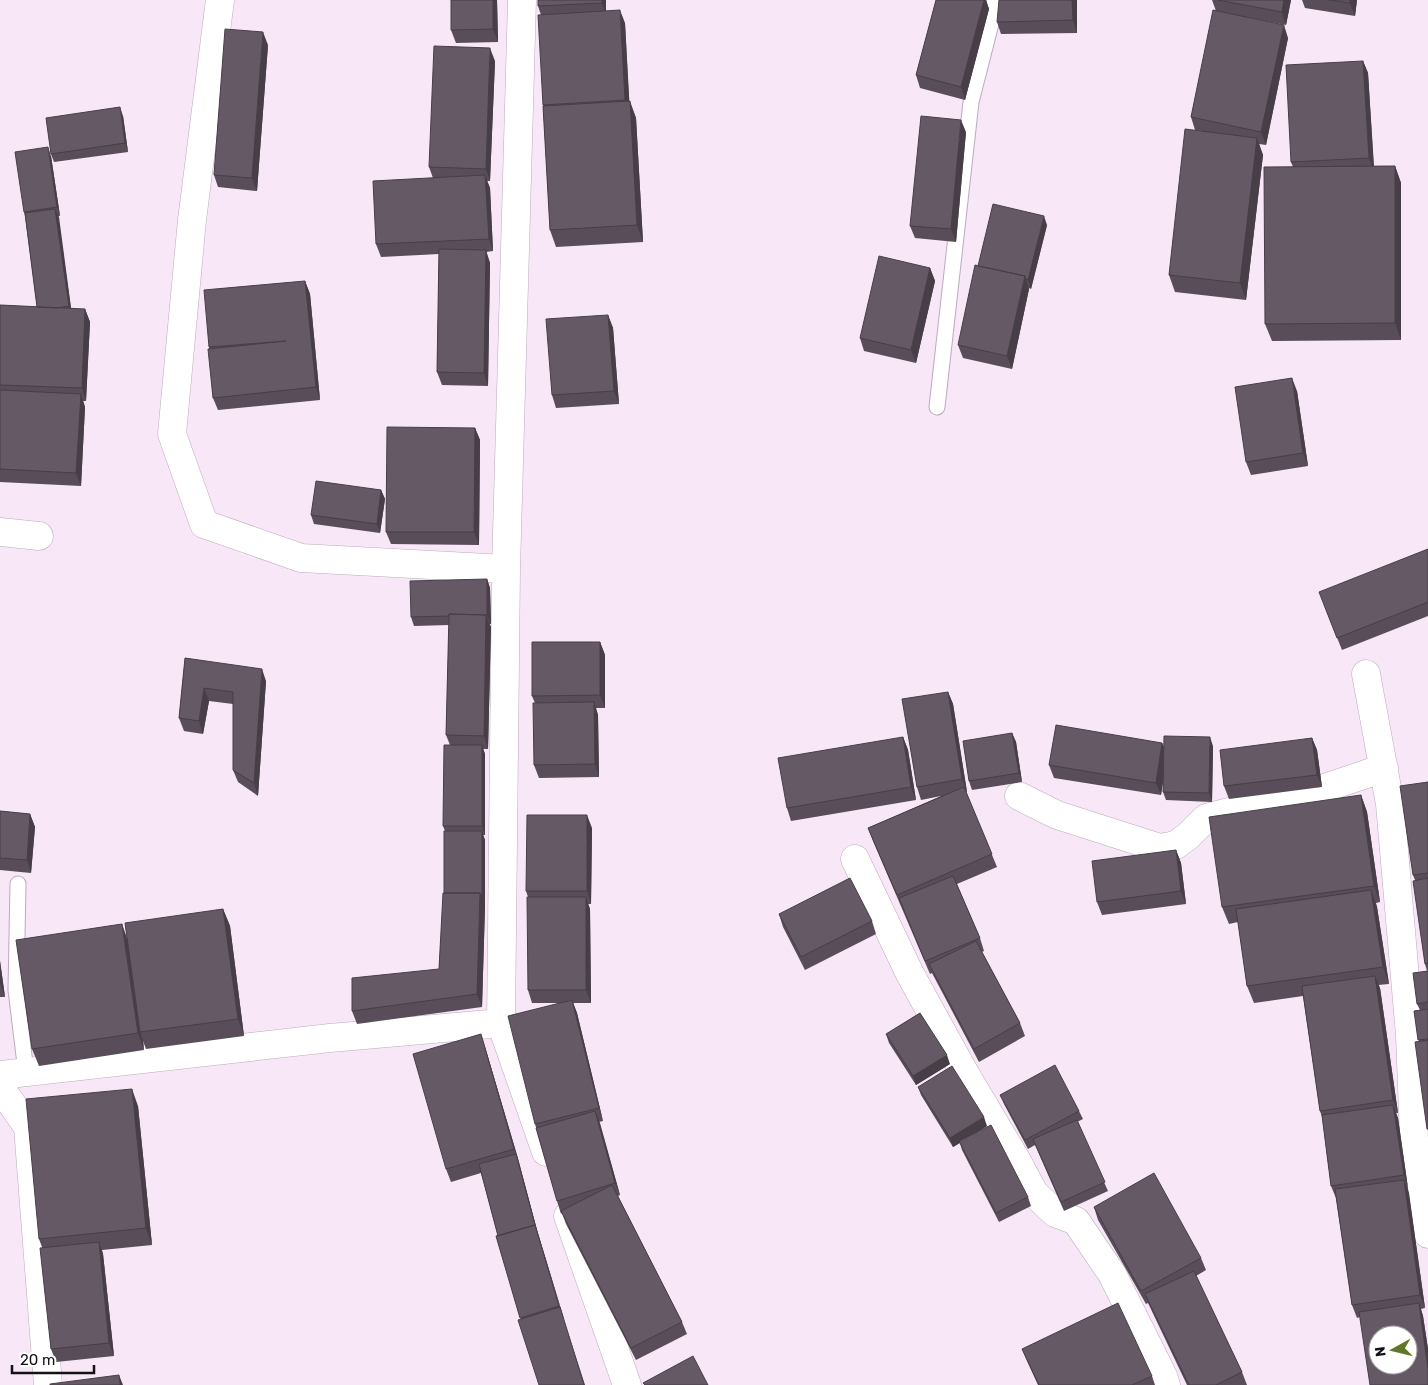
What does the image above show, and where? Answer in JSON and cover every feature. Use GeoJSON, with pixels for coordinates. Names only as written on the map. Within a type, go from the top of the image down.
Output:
{"type":"FeatureCollection","features":[{"type":"Feature","properties":{"kind":"street"},"geometry":{"type":"LineString","coordinates":[[220,0],[192,220],[172,434],[204,524],[301,558],[506,569]]}},
{"type":"Feature","properties":{"kind":"street"},"geometry":{"type":"LineString","coordinates":[[522,0],[506,569],[501,1023],[627,1385]]}},
{"type":"Feature","properties":{"kind":"street"},"geometry":{"type":"LineString","coordinates":[[0,532],[39,536]]}},
{"type":"Feature","properties":{"kind":"street"},"geometry":{"type":"LineString","coordinates":[[1366,674],[1390,804],[1410,1025],[1414,1139],[1428,1234]]}},
{"type":"Feature","properties":{"kind":"street"},"geometry":{"type":"LineString","coordinates":[[1020,796],[1057,815],[1160,848],[1176,845],[1206,818],[1301,796],[1384,768]]}},
{"type":"Feature","properties":{"kind":"street"},"geometry":{"type":"LineString","coordinates":[[855,859],[910,974],[1034,1193],[1055,1213],[1076,1221],[1112,1274],[1166,1385]]}},
{"type":"Feature","properties":{"kind":"street"},"geometry":{"type":"LineString","coordinates":[[13,1074],[330,1038],[501,1023]]}},
{"type":"Feature","properties":{"kind":"street"},"geometry":{"type":"LineString","coordinates":[[0,1087],[28,1127],[48,1385]]}},
{"type":"Feature","properties":{"kind":"lane"},"geometry":{"type":"LineString","coordinates":[[937,407],[972,102],[993,16],[994,0]]}},
{"type":"Feature","properties":{"kind":"lane"},"geometry":{"type":"LineString","coordinates":[[13,1074],[18,884]]}},
{"type":"Feature","properties":{"kind":"building"},"geometry":{"type":"Polygon","coordinates":[[[451,0],[493,0],[493,29],[451,30],[451,0]]]}},
{"type":"Feature","properties":{"kind":"building"},"geometry":{"type":"Polygon","coordinates":[[[538,0],[602,0],[602,3],[538,6],[538,0]]]}},
{"type":"Feature","properties":{"kind":"building"},"geometry":{"type":"Polygon","coordinates":[[[936,0],[984,0],[961,87],[916,75],[936,0]]]}},
{"type":"Feature","properties":{"kind":"building"},"geometry":{"type":"Polygon","coordinates":[[[999,0],[1072,0],[1073,20],[997,22],[999,0]]]}},
{"type":"Feature","properties":{"kind":"building"},"geometry":{"type":"Polygon","coordinates":[[[1218,0],[1284,0],[1282,12],[1218,0]]]}},
{"type":"Feature","properties":{"kind":"building"},"geometry":{"type":"Polygon","coordinates":[[[1329,0],[1350,0],[1350,3],[1329,0]]]}},
{"type":"Feature","properties":{"kind":"building"},"geometry":{"type":"Polygon","coordinates":[[[620,10],[625,100],[543,105],[538,15],[620,10]]]}},
{"type":"Feature","properties":{"kind":"building"},"geometry":{"type":"Polygon","coordinates":[[[1213,10],[1284,25],[1261,132],[1191,117],[1213,10]]]}},
{"type":"Feature","properties":{"kind":"building"},"geometry":{"type":"Polygon","coordinates":[[[225,29],[263,32],[252,178],[214,175],[225,29]]]}},
{"type":"Feature","properties":{"kind":"building"},"geometry":{"type":"Polygon","coordinates":[[[434,46],[490,48],[486,169],[429,167],[434,46]]]}},
{"type":"Feature","properties":{"kind":"building"},"geometry":{"type":"Polygon","coordinates":[[[1363,61],[1369,158],[1291,162],[1286,65],[1363,61]]]}},
{"type":"Feature","properties":{"kind":"building"},"geometry":{"type":"Polygon","coordinates":[[[630,101],[637,225],[550,230],[543,106],[630,101]]]}},
{"type":"Feature","properties":{"kind":"building"},"geometry":{"type":"Polygon","coordinates":[[[120,107],[125,143],[51,154],[46,118],[120,107]]]}},
{"type":"Feature","properties":{"kind":"building"},"geometry":{"type":"Polygon","coordinates":[[[921,116],[961,120],[951,229],[910,226],[921,116]]]}},
{"type":"Feature","properties":{"kind":"building"},"geometry":{"type":"Polygon","coordinates":[[[1185,129],[1257,138],[1240,283],[1169,275],[1185,129]]]}},
{"type":"Feature","properties":{"kind":"building"},"geometry":{"type":"Polygon","coordinates":[[[48,147],[57,207],[24,212],[15,152],[48,147]]]}},
{"type":"Feature","properties":{"kind":"building"},"geometry":{"type":"Polygon","coordinates":[[[1395,166],[1395,323],[1265,324],[1264,167],[1395,166]]]}},
{"type":"Feature","properties":{"kind":"building"},"geometry":{"type":"Polygon","coordinates":[[[485,175],[489,239],[376,244],[373,181],[485,175]]]}},
{"type":"Feature","properties":{"kind":"building"},"geometry":{"type":"Polygon","coordinates":[[[993,204],[1044,216],[1028,280],[1025,276],[978,266],[993,204]]]}},
{"type":"Feature","properties":{"kind":"building"},"geometry":{"type":"Polygon","coordinates":[[[55,209],[69,306],[57,308],[37,307],[25,213],[55,209]]]}},
{"type":"Feature","properties":{"kind":"building"},"geometry":{"type":"Polygon","coordinates":[[[439,249],[486,250],[484,373],[437,372],[439,249]]]}},
{"type":"Feature","properties":{"kind":"building"},"geometry":{"type":"Polygon","coordinates":[[[879,256],[930,268],[911,350],[860,338],[879,256]]]}},
{"type":"Feature","properties":{"kind":"building"},"geometry":{"type":"Polygon","coordinates":[[[975,265],[1025,276],[1007,356],[958,345],[975,265]]]}},
{"type":"Feature","properties":{"kind":"building"},"geometry":{"type":"Polygon","coordinates":[[[305,281],[316,387],[213,398],[208,349],[286,341],[209,347],[204,290],[305,281]]]}},
{"type":"Feature","properties":{"kind":"building"},"geometry":{"type":"Polygon","coordinates":[[[0,305],[85,309],[82,388],[0,385],[0,305]]]}},
{"type":"Feature","properties":{"kind":"building"},"geometry":{"type":"Polygon","coordinates":[[[608,315],[614,391],[552,395],[546,319],[608,315]]]}},
{"type":"Feature","properties":{"kind":"building"},"geometry":{"type":"Polygon","coordinates":[[[1292,378],[1303,453],[1246,462],[1235,387],[1292,378]]]}},
{"type":"Feature","properties":{"kind":"building"},"geometry":{"type":"Polygon","coordinates":[[[0,390],[81,394],[76,473],[0,469],[0,390]]]}},
{"type":"Feature","properties":{"kind":"building"},"geometry":{"type":"Polygon","coordinates":[[[387,427],[475,428],[474,532],[386,532],[387,427]]]}},
{"type":"Feature","properties":{"kind":"building"},"geometry":{"type":"Polygon","coordinates":[[[316,481],[381,490],[377,524],[311,515],[316,481]]]}},
{"type":"Feature","properties":{"kind":"building"},"geometry":{"type":"Polygon","coordinates":[[[1428,549],[1428,602],[1337,638],[1319,592],[1428,549]]]}},
{"type":"Feature","properties":{"kind":"building"},"geometry":{"type":"Polygon","coordinates":[[[487,579],[487,615],[449,614],[449,616],[411,617],[410,581],[487,579]]]}},
{"type":"Feature","properties":{"kind":"building"},"geometry":{"type":"Polygon","coordinates":[[[449,614],[486,615],[484,736],[446,735],[449,614]]]}},
{"type":"Feature","properties":{"kind":"building"},"geometry":{"type":"Polygon","coordinates":[[[532,642],[600,642],[600,695],[532,696],[532,642]]]}},
{"type":"Feature","properties":{"kind":"building"},"geometry":{"type":"Polygon","coordinates":[[[185,658],[262,669],[254,783],[233,770],[233,692],[204,688],[199,721],[179,718],[185,658]]]}},
{"type":"Feature","properties":{"kind":"building"},"geometry":{"type":"Polygon","coordinates":[[[948,692],[962,779],[917,787],[902,699],[948,692]]]}},
{"type":"Feature","properties":{"kind":"building"},"geometry":{"type":"Polygon","coordinates":[[[594,702],[595,764],[534,765],[533,703],[594,702]]]}},
{"type":"Feature","properties":{"kind":"building"},"geometry":{"type":"Polygon","coordinates":[[[1056,725],[1162,743],[1156,783],[1049,765],[1056,725]]]}},
{"type":"Feature","properties":{"kind":"building"},"geometry":{"type":"Polygon","coordinates":[[[1012,733],[1019,773],[969,781],[963,741],[1012,733]]]}},
{"type":"Feature","properties":{"kind":"building"},"geometry":{"type":"Polygon","coordinates":[[[1164,736],[1210,737],[1209,793],[1163,792],[1164,736]]]}},
{"type":"Feature","properties":{"kind":"building"},"geometry":{"type":"Polygon","coordinates":[[[903,737],[911,787],[787,808],[778,758],[903,737]]]}},
{"type":"Feature","properties":{"kind":"building"},"geometry":{"type":"Polygon","coordinates":[[[1312,738],[1317,775],[1224,786],[1220,750],[1312,738]]]}},
{"type":"Feature","properties":{"kind":"building"},"geometry":{"type":"Polygon","coordinates":[[[444,745],[482,745],[482,826],[443,826],[444,745]]]}},
{"type":"Feature","properties":{"kind":"building"},"geometry":{"type":"Polygon","coordinates":[[[1428,782],[1428,873],[1413,875],[1400,786],[1428,782]]]}},
{"type":"Feature","properties":{"kind":"building"},"geometry":{"type":"Polygon","coordinates":[[[964,787],[992,854],[897,895],[868,828],[964,787]]]}},
{"type":"Feature","properties":{"kind":"building"},"geometry":{"type":"Polygon","coordinates":[[[1361,795],[1374,886],[1222,907],[1209,817],[1361,795]]]}},
{"type":"Feature","properties":{"kind":"building"},"geometry":{"type":"Polygon","coordinates":[[[0,811],[30,814],[27,860],[0,858],[0,811]]]}},
{"type":"Feature","properties":{"kind":"building"},"geometry":{"type":"Polygon","coordinates":[[[527,815],[587,815],[587,891],[526,891],[527,815]]]}},
{"type":"Feature","properties":{"kind":"building"},"geometry":{"type":"Polygon","coordinates":[[[444,831],[482,831],[482,897],[480,893],[444,893],[444,831]]]}},
{"type":"Feature","properties":{"kind":"building"},"geometry":{"type":"Polygon","coordinates":[[[1176,850],[1181,891],[1097,902],[1092,861],[1176,850]]]}},
{"type":"Feature","properties":{"kind":"building"},"geometry":{"type":"Polygon","coordinates":[[[953,876],[980,938],[925,961],[899,898],[953,876]]]}},
{"type":"Feature","properties":{"kind":"building"},"geometry":{"type":"Polygon","coordinates":[[[850,878],[872,921],[801,957],[779,914],[850,878]]]}},
{"type":"Feature","properties":{"kind":"building"},"geometry":{"type":"Polygon","coordinates":[[[1428,878],[1428,963],[1425,964],[1413,881],[1428,878]]]}},
{"type":"Feature","properties":{"kind":"building"},"geometry":{"type":"Polygon","coordinates":[[[1371,890],[1383,967],[1247,986],[1236,909],[1371,890]]]}},
{"type":"Feature","properties":{"kind":"building"},"geometry":{"type":"Polygon","coordinates":[[[443,893],[480,893],[477,994],[352,1011],[352,978],[439,969],[443,893]]]}},
{"type":"Feature","properties":{"kind":"building"},"geometry":{"type":"Polygon","coordinates":[[[527,897],[586,897],[586,990],[528,990],[527,897]]]}},
{"type":"Feature","properties":{"kind":"building"},"geometry":{"type":"Polygon","coordinates":[[[223,909],[238,1019],[140,1032],[125,923],[223,909]]]}},
{"type":"Feature","properties":{"kind":"building"},"geometry":{"type":"Polygon","coordinates":[[[122,924],[138,1033],[32,1049],[16,940],[122,924]]]}},
{"type":"Feature","properties":{"kind":"building"},"geometry":{"type":"Polygon","coordinates":[[[976,941],[1020,1023],[974,1049],[929,964],[976,941]]]}},
{"type":"Feature","properties":{"kind":"building"},"geometry":{"type":"Polygon","coordinates":[[[1428,971],[1428,1002],[1417,1004],[1413,973],[1428,971]]]}},
{"type":"Feature","properties":{"kind":"building"},"geometry":{"type":"Polygon","coordinates":[[[1375,976],[1393,1100],[1320,1111],[1302,986],[1375,976]]]}},
{"type":"Feature","properties":{"kind":"building"},"geometry":{"type":"Polygon","coordinates":[[[572,1000],[599,1108],[535,1124],[508,1016],[572,1000]]]}},
{"type":"Feature","properties":{"kind":"building"},"geometry":{"type":"Polygon","coordinates":[[[1428,1009],[1428,1039],[1418,1040],[1414,1011],[1428,1009]]]}},
{"type":"Feature","properties":{"kind":"building"},"geometry":{"type":"Polygon","coordinates":[[[920,1013],[947,1055],[913,1076],[886,1034],[920,1013]]]}},
{"type":"Feature","properties":{"kind":"building"},"geometry":{"type":"Polygon","coordinates":[[[481,1034],[514,1149],[446,1169],[413,1054],[481,1034]]]}},
{"type":"Feature","properties":{"kind":"building"},"geometry":{"type":"Polygon","coordinates":[[[1428,1040],[1428,1129],[1427,1129],[1415,1042],[1428,1040]]]}},
{"type":"Feature","properties":{"kind":"building"},"geometry":{"type":"Polygon","coordinates":[[[1055,1065],[1079,1111],[1025,1140],[1000,1095],[1055,1065]]]}},
{"type":"Feature","properties":{"kind":"building"},"geometry":{"type":"Polygon","coordinates":[[[952,1066],[984,1117],[950,1138],[918,1087],[952,1066]]]}},
{"type":"Feature","properties":{"kind":"building"},"geometry":{"type":"Polygon","coordinates":[[[132,1089],[146,1228],[39,1239],[26,1099],[132,1089]]]}},
{"type":"Feature","properties":{"kind":"building"},"geometry":{"type":"Polygon","coordinates":[[[1393,1105],[1404,1175],[1331,1186],[1322,1115],[1393,1105]]]}},
{"type":"Feature","properties":{"kind":"building"},"geometry":{"type":"Polygon","coordinates":[[[595,1111],[615,1183],[557,1201],[536,1128],[595,1111]]]}},
{"type":"Feature","properties":{"kind":"building"},"geometry":{"type":"Polygon","coordinates":[[[1077,1120],[1105,1182],[1061,1202],[1033,1139],[1077,1120]]]}},
{"type":"Feature","properties":{"kind":"building"},"geometry":{"type":"Polygon","coordinates":[[[991,1125],[1028,1197],[996,1213],[959,1141],[991,1125]]]}},
{"type":"Feature","properties":{"kind":"building"},"geometry":{"type":"Polygon","coordinates":[[[516,1154],[535,1225],[498,1236],[479,1164],[516,1154]]]}},
{"type":"Feature","properties":{"kind":"building"},"geometry":{"type":"Polygon","coordinates":[[[1154,1173],[1201,1258],[1141,1291],[1094,1207],[1154,1173]]]}},
{"type":"Feature","properties":{"kind":"building"},"geometry":{"type":"Polygon","coordinates":[[[1404,1180],[1420,1295],[1352,1305],[1335,1189],[1404,1180]]]}},
{"type":"Feature","properties":{"kind":"building"},"geometry":{"type":"Polygon","coordinates":[[[612,1185],[682,1322],[631,1348],[561,1211],[612,1185]]]}},
{"type":"Feature","properties":{"kind":"building"},"geometry":{"type":"Polygon","coordinates":[[[535,1225],[559,1306],[520,1318],[496,1236],[535,1225]]]}},
{"type":"Feature","properties":{"kind":"building"},"geometry":{"type":"Polygon","coordinates":[[[99,1242],[109,1343],[51,1349],[40,1248],[99,1242]]]}},
{"type":"Feature","properties":{"kind":"building"},"geometry":{"type":"Polygon","coordinates":[[[1194,1271],[1242,1372],[1216,1385],[1189,1385],[1145,1294],[1194,1271]]]}},
{"type":"Feature","properties":{"kind":"building"},"geometry":{"type":"Polygon","coordinates":[[[1118,1303],[1152,1376],[1132,1385],[1039,1385],[1022,1349],[1118,1303]]]}},
{"type":"Feature","properties":{"kind":"building"},"geometry":{"type":"Polygon","coordinates":[[[1419,1303],[1428,1369],[1428,1385],[1370,1385],[1368,1375],[1418,1375],[1418,1325],[1368,1325],[1368,1372],[1359,1312],[1419,1303]]]}},
{"type":"Feature","properties":{"kind":"building"},"geometry":{"type":"Polygon","coordinates":[[[560,1307],[584,1385],[539,1385],[518,1320],[560,1307]]]}},
{"type":"Feature","properties":{"kind":"building"},"geometry":{"type":"Polygon","coordinates":[[[693,1356],[708,1385],[645,1385],[643,1383],[693,1356]]]}},
{"type":"Feature","properties":{"kind":"building"},"geometry":{"type":"Polygon","coordinates":[[[119,1375],[120,1385],[50,1385],[50,1384],[119,1375]]]}}]}
